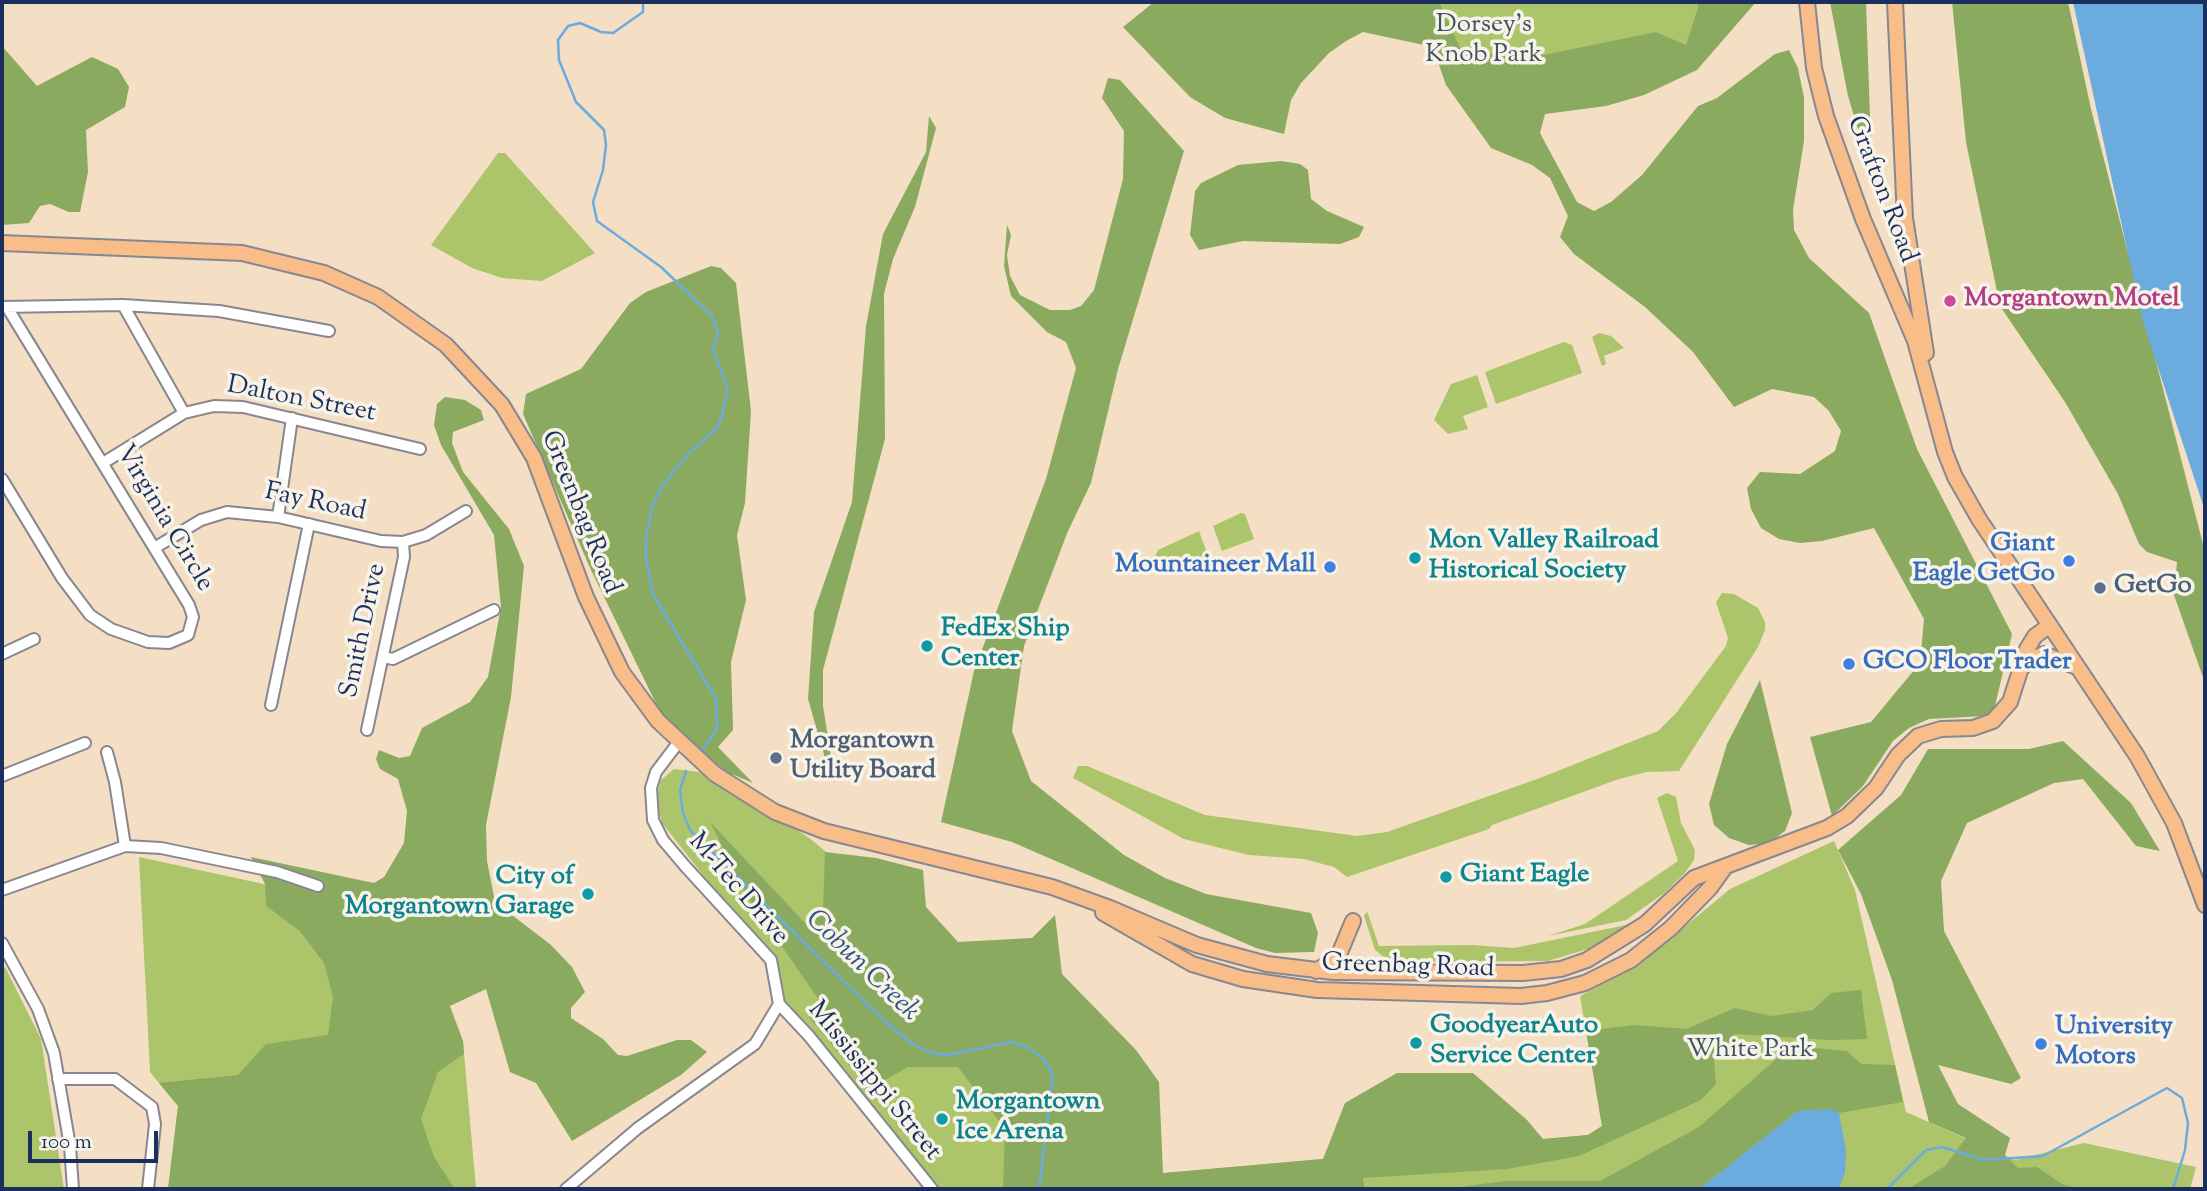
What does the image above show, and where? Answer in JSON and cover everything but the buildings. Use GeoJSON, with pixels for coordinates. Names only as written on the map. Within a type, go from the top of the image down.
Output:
{"type":"FeatureCollection","features":[{"type":"Feature","properties":{"kind":"main road","name":"Grafton Road"},"geometry":{"type":"LineString","coordinates":[[1807,2],[1819,95],[1863,219],[1914,341],[1929,390]]}},
{"type":"Feature","properties":{"kind":"main road"},"geometry":{"type":"LineString","coordinates":[[1895,2],[1901,170],[1929,390],[1941,440],[1955,477],[2049,626],[2131,746],[2175,823],[2205,905]]}},
{"type":"Feature","properties":{"kind":"main road","name":"Greenbag Road"},"geometry":{"type":"LineString","coordinates":[[2,243],[208,250],[264,257],[324,273],[354,285],[401,311],[430,331],[476,374],[520,432],[548,491],[606,642],[641,699],[678,743],[745,794],[804,823],[851,839],[1002,873],[1069,894],[1230,956],[1316,971],[1522,972],[1561,969],[1609,949],[1645,924],[1694,878],[1723,870],[1827,828],[1847,816],[1876,788],[1898,755],[1917,736],[1941,729],[1973,728],[1993,721],[2010,702],[2018,672],[2031,643],[2049,626]]}},
{"type":"Feature","properties":{"kind":"main road"},"geometry":{"type":"LineString","coordinates":[[1896,295],[1915,291]]}},
{"type":"Feature","properties":{"kind":"main road"},"geometry":{"type":"LineString","coordinates":[[2018,672],[2029,660],[2044,654],[2079,669]]}},
{"type":"Feature","properties":{"kind":"main road","name":"Greenbag Road"},"geometry":{"type":"LineString","coordinates":[[1069,894],[1192,964],[1223,975],[1317,990],[1521,996],[1547,993],[1585,983],[1630,960],[1671,928],[1710,888],[1723,870]]}},
{"type":"Feature","properties":{"kind":"main road"},"geometry":{"type":"LineString","coordinates":[[1316,971],[1338,957],[1353,921]]}},
{"type":"Feature","properties":{"kind":"street","name":"Virginia Circle"},"geometry":{"type":"LineString","coordinates":[[4,307],[123,305],[219,311],[329,331]]}},
{"type":"Feature","properties":{"kind":"street"},"geometry":{"type":"LineString","coordinates":[[123,305],[184,413]]}},
{"type":"Feature","properties":{"kind":"street","name":"Virginia Circle"},"geometry":{"type":"LineString","coordinates":[[2,479],[62,578],[90,615],[130,638],[169,643],[188,635],[194,617],[156,547],[4,307]]}},
{"type":"Feature","properties":{"kind":"street","name":"Dalton Street"},"geometry":{"type":"LineString","coordinates":[[103,463],[184,413],[214,406],[243,407],[420,449]]}},
{"type":"Feature","properties":{"kind":"street"},"geometry":{"type":"LineString","coordinates":[[278,517],[292,418]]}},
{"type":"Feature","properties":{"kind":"street","name":"Fay Road"},"geometry":{"type":"LineString","coordinates":[[156,547],[215,515],[242,512],[278,517],[381,541],[403,542],[426,535],[466,511]]}},
{"type":"Feature","properties":{"kind":"street"},"geometry":{"type":"LineString","coordinates":[[271,705],[309,524]]}},
{"type":"Feature","properties":{"kind":"street","name":"Smith Drive"},"geometry":{"type":"LineString","coordinates":[[367,730],[404,557],[403,542]]}},
{"type":"Feature","properties":{"kind":"street"},"geometry":{"type":"LineString","coordinates":[[383,656],[393,659],[494,610]]}},
{"type":"Feature","properties":{"kind":"street"},"geometry":{"type":"LineString","coordinates":[[2,654],[34,639]]}},
{"type":"Feature","properties":{"kind":"street"},"geometry":{"type":"LineString","coordinates":[[2,776],[85,743]]}},
{"type":"Feature","properties":{"kind":"street","name":"M-Tec Drive"},"geometry":{"type":"LineString","coordinates":[[678,743],[656,772],[651,788],[653,820],[663,840],[771,961],[779,1004]]}},
{"type":"Feature","properties":{"kind":"street"},"geometry":{"type":"LineString","coordinates":[[107,752],[116,782],[125,846]]}},
{"type":"Feature","properties":{"kind":"street"},"geometry":{"type":"LineString","coordinates":[[2,890],[125,846],[161,848],[277,872],[318,886]]}},
{"type":"Feature","properties":{"kind":"street"},"geometry":{"type":"LineString","coordinates":[[2,943],[41,1017],[54,1053],[70,1146],[73,1189]]}},
{"type":"Feature","properties":{"kind":"street"},"geometry":{"type":"LineString","coordinates":[[566,1189],[638,1128],[755,1044],[779,1004]]}},
{"type":"Feature","properties":{"kind":"street","name":"Mississippi Street"},"geometry":{"type":"LineString","coordinates":[[779,1004],[804,1029],[932,1189]]}},
{"type":"Feature","properties":{"kind":"street"},"geometry":{"type":"LineString","coordinates":[[58,1079],[115,1079],[152,1107],[155,1124],[148,1189]]}},
{"type":"Feature","properties":{"kind":"green space"},"geometry":{"type":"Polygon","coordinates":[[[1154,2],[1439,2],[1461,50],[1529,58],[1656,32],[1686,45],[1698,6],[1696,2],[1756,2],[1697,70],[1644,95],[1606,106],[1545,114],[1540,133],[1577,202],[1594,211],[1611,202],[1642,175],[1698,106],[1717,98],[1775,54],[1789,50],[1798,68],[1804,98],[1804,141],[1793,210],[1794,230],[1809,258],[1869,313],[1917,449],[2012,634],[1994,710],[1985,716],[1929,719],[1909,728],[1893,741],[1863,786],[1832,816],[1810,737],[1871,722],[1920,663],[1924,619],[1874,528],[1822,541],[1800,543],[1779,539],[1761,528],[1751,509],[1747,488],[1760,472],[1800,474],[1835,451],[1841,431],[1829,411],[1814,397],[1772,389],[1734,407],[1693,352],[1645,307],[1574,254],[1560,237],[1568,216],[1550,178],[1532,165],[1491,148],[1446,85],[1433,47],[1363,32],[1346,41],[1329,53],[1301,83],[1291,100],[1284,134],[1225,118],[1190,97],[1123,27],[1154,2]]]}},
{"type":"Feature","properties":{"kind":"green space","name":"Dorsey's Knob Park"},"geometry":{"type":"Polygon","coordinates":[[[1418,2],[1696,2],[1698,5],[1677,77],[1446,85],[1418,2]]]}},
{"type":"Feature","properties":{"kind":"green space"},"geometry":{"type":"Polygon","coordinates":[[[1830,2],[1866,2],[1872,175],[1848,96],[1830,2]]]}},
{"type":"Feature","properties":{"kind":"green space"},"geometry":{"type":"Polygon","coordinates":[[[1952,2],[2068,2],[2091,109],[2205,552],[2205,683],[2174,595],[2177,562],[2147,552],[2139,544],[2118,494],[2065,402],[2000,306],[1966,142],[1952,2]]]}},
{"type":"Feature","properties":{"kind":"green space"},"geometry":{"type":"Polygon","coordinates":[[[2,46],[37,86],[92,57],[118,69],[129,87],[125,107],[86,130],[88,172],[80,212],[69,212],[50,204],[40,206],[29,223],[2,225],[2,46]]]}},
{"type":"Feature","properties":{"kind":"green space"},"geometry":{"type":"Polygon","coordinates":[[[1108,78],[1120,80],[1184,151],[1118,369],[1091,483],[1068,531],[1024,646],[1012,731],[1031,781],[1124,855],[1165,878],[1206,894],[1311,913],[1318,933],[1314,952],[1275,953],[1256,948],[1012,842],[941,822],[974,671],[1046,479],[1076,368],[1066,342],[1047,332],[1011,296],[1004,266],[1007,225],[1011,235],[1007,255],[1010,276],[1020,295],[1050,310],[1070,310],[1081,306],[1094,290],[1123,179],[1124,131],[1102,98],[1108,78]]]}},
{"type":"Feature","properties":{"kind":"green space"},"geometry":{"type":"Polygon","coordinates":[[[929,116],[936,128],[915,207],[893,259],[884,294],[885,439],[823,670],[823,706],[835,782],[831,779],[808,699],[814,612],[852,502],[866,326],[883,234],[926,152],[929,116]]]}},
{"type":"Feature","properties":{"kind":"green space"},"geometry":{"type":"Polygon","coordinates":[[[498,153],[505,153],[595,253],[542,281],[502,278],[472,268],[431,245],[498,153]]]}},
{"type":"Feature","properties":{"kind":"green space"},"geometry":{"type":"Polygon","coordinates":[[[1281,161],[1300,164],[1308,170],[1311,199],[1327,211],[1364,227],[1359,237],[1340,244],[1243,241],[1199,250],[1190,235],[1195,191],[1201,183],[1238,165],[1281,161]]]}},
{"type":"Feature","properties":{"kind":"green space"},"geometry":{"type":"Polygon","coordinates":[[[711,266],[721,268],[736,283],[751,411],[745,503],[737,535],[746,600],[731,662],[733,730],[718,747],[753,783],[727,772],[664,720],[591,570],[523,414],[526,394],[581,369],[630,303],[646,292],[711,266]]]}},
{"type":"Feature","properties":{"kind":"green space"},"geometry":{"type":"Polygon","coordinates":[[[1599,333],[1611,336],[1624,348],[1604,356],[1606,364],[1602,366],[1592,337],[1599,333]]]}},
{"type":"Feature","properties":{"kind":"green space"},"geometry":{"type":"Polygon","coordinates":[[[1564,342],[1572,345],[1582,373],[1496,404],[1485,372],[1564,342]]]}},
{"type":"Feature","properties":{"kind":"green space"},"geometry":{"type":"Polygon","coordinates":[[[1477,375],[1488,407],[1463,416],[1468,429],[1448,434],[1434,420],[1451,384],[1477,375]]]}},
{"type":"Feature","properties":{"kind":"green space"},"geometry":{"type":"Polygon","coordinates":[[[445,397],[465,400],[481,410],[484,420],[453,432],[452,443],[463,472],[509,529],[524,566],[511,697],[486,825],[487,861],[495,902],[551,945],[572,967],[585,992],[571,1008],[571,1018],[603,1039],[618,1055],[627,1056],[677,1040],[691,1040],[707,1052],[681,1075],[572,1141],[536,1083],[510,1072],[486,989],[450,1006],[463,1041],[464,1054],[438,1072],[421,1119],[434,1157],[455,1189],[168,1189],[178,1106],[159,1083],[238,1075],[266,1044],[328,1035],[333,997],[324,963],[300,931],[266,906],[265,884],[251,857],[374,883],[384,877],[404,843],[407,811],[398,779],[380,769],[376,759],[379,750],[399,758],[410,756],[422,728],[470,702],[488,677],[501,607],[494,535],[441,445],[434,425],[437,404],[445,397]]]}},
{"type":"Feature","properties":{"kind":"green space"},"geometry":{"type":"Polygon","coordinates":[[[1241,513],[1245,514],[1254,539],[1222,551],[1213,526],[1241,513]]]}},
{"type":"Feature","properties":{"kind":"green space"},"geometry":{"type":"Polygon","coordinates":[[[1199,531],[1208,556],[1158,574],[1154,558],[1158,550],[1199,531]]]}},
{"type":"Feature","properties":{"kind":"green space"},"geometry":{"type":"Polygon","coordinates":[[[1722,593],[1734,594],[1758,608],[1765,622],[1765,630],[1758,647],[1679,771],[1647,772],[1619,779],[1492,825],[1489,829],[1347,877],[1334,867],[1304,859],[1249,855],[1184,839],[1073,778],[1078,766],[1087,766],[1205,815],[1357,836],[1387,832],[1540,778],[1658,731],[1677,712],[1726,646],[1728,638],[1716,602],[1722,593]]]}},
{"type":"Feature","properties":{"kind":"green space"},"geometry":{"type":"Polygon","coordinates":[[[1760,680],[1792,813],[1785,831],[1769,843],[1749,845],[1729,838],[1714,825],[1709,804],[1727,744],[1760,680]]]}},
{"type":"Feature","properties":{"kind":"green space"},"geometry":{"type":"Polygon","coordinates":[[[2063,741],[2131,803],[2160,851],[2136,846],[2083,779],[2054,783],[1967,823],[1941,881],[1944,931],[2021,1078],[2011,1084],[1938,1065],[1958,1104],[2010,1138],[2005,1155],[2018,1168],[2037,1167],[2062,1184],[2080,1189],[1908,1189],[1945,1166],[1966,1138],[1929,1122],[1892,980],[1861,894],[1838,850],[1901,795],[1928,749],[2029,749],[2063,741]]]}},
{"type":"Feature","properties":{"kind":"green space","name":"White Park"},"geometry":{"type":"Polygon","coordinates":[[[674,769],[715,774],[812,840],[1123,1106],[1132,1176],[1588,1135],[1602,1126],[1580,996],[1636,967],[1730,889],[1834,841],[1855,890],[1906,1112],[2015,1160],[2084,1143],[2196,1167],[2190,1189],[932,1189],[779,1004],[775,974],[761,949],[662,823],[656,799],[661,780],[674,769]]]}},
{"type":"Feature","properties":{"kind":"green space"},"geometry":{"type":"Polygon","coordinates":[[[1667,793],[1676,797],[1681,823],[1695,850],[1694,860],[1684,874],[1663,894],[1626,920],[1548,936],[1585,924],[1678,861],[1657,798],[1667,793]]]}},
{"type":"Feature","properties":{"kind":"green space"},"geometry":{"type":"Polygon","coordinates":[[[710,822],[806,924],[823,912],[825,852],[876,858],[923,870],[926,907],[958,942],[1032,938],[1055,915],[1062,974],[1136,1050],[1159,1082],[1163,1173],[1323,1159],[1345,1103],[1397,1073],[1473,1073],[1527,1120],[1543,1139],[1588,1135],[1602,1126],[1586,1031],[1634,1025],[1686,1029],[1735,1008],[1771,1016],[1813,1010],[1831,993],[1861,990],[1867,1039],[1829,1040],[1735,1034],[1714,1061],[1716,1084],[1701,1100],[1579,1156],[1507,1169],[1363,1178],[1364,1189],[1003,1189],[1005,1129],[958,1067],[908,1067],[869,1089],[809,1017],[819,1000],[747,896],[710,822]]]}},
{"type":"Feature","properties":{"kind":"green space"},"geometry":{"type":"Polygon","coordinates":[[[139,857],[342,901],[463,1041],[476,1189],[168,1189],[178,1106],[150,1072],[139,857]]]}},
{"type":"Feature","properties":{"kind":"green space"},"geometry":{"type":"Polygon","coordinates":[[[1367,911],[1379,946],[1472,945],[1514,948],[1631,924],[1591,948],[1548,961],[1403,962],[1386,959],[1375,950],[1364,916],[1367,911]]]}},
{"type":"Feature","properties":{"kind":"green space"},"geometry":{"type":"Polygon","coordinates":[[[5,967],[41,1039],[64,1189],[2,1189],[2,969],[5,967]]]}},
{"type":"Feature","properties":{"kind":"green space"},"geometry":{"type":"Polygon","coordinates":[[[1791,1046],[1847,1051],[1861,1064],[1895,1065],[1903,1102],[1839,1113],[1829,1109],[1798,1111],[1699,1189],[1445,1189],[1505,1181],[1600,1181],[1699,1127],[1791,1046]]]}},
{"type":"Feature","properties":{"kind":"water"},"geometry":{"type":"Polygon","coordinates":[[[2073,2],[2205,2],[2205,511],[2143,322],[2073,2]]]}},
{"type":"Feature","properties":{"kind":"water"},"geometry":{"type":"Polygon","coordinates":[[[1829,1109],[1839,1113],[1846,1150],[1845,1173],[1838,1189],[1699,1189],[1798,1111],[1829,1109]]]}},
{"type":"Feature","properties":{"kind":"waterway","name":"Cobun Creek"},"geometry":{"type":"LineString","coordinates":[[643,2],[643,12],[613,33],[601,32],[580,23],[568,26],[558,40],[559,60],[576,102],[604,130],[606,145],[603,170],[593,202],[597,221],[661,267],[712,316],[718,333],[713,350],[728,389],[722,415],[717,428],[688,454],[662,486],[652,507],[646,538],[646,560],[653,594],[716,699],[717,729],[700,753]]}},
{"type":"Feature","properties":{"kind":"waterway","name":"Cobun Creek"},"geometry":{"type":"LineString","coordinates":[[686,771],[680,790],[683,813],[690,830],[884,1021],[913,1044],[929,1052],[947,1055],[1011,1042],[1027,1047],[1043,1058],[1053,1075],[1039,1189]]}},
{"type":"Feature","properties":{"kind":"waterway","name":"Cobun Creek"},"geometry":{"type":"LineString","coordinates":[[1887,1189],[1926,1150],[1942,1147],[1983,1160],[2043,1156],[2167,1088],[2182,1098],[2188,1123],[2185,1150],[2173,1189]]}},
{"type":"Feature","properties":{"kind":"place","name":"Morgantown Motel"},"geometry":{"type":"Point","coordinates":[1950,301]}},
{"type":"Feature","properties":{"kind":"place","name":"Mon Valley Railroad Historical Society"},"geometry":{"type":"Point","coordinates":[1415,558]}},
{"type":"Feature","properties":{"kind":"place","name":"Giant Eagle GetGo"},"geometry":{"type":"Point","coordinates":[2069,561]}},
{"type":"Feature","properties":{"kind":"place","name":"Mountaineer Mall"},"geometry":{"type":"Point","coordinates":[1330,567]}},
{"type":"Feature","properties":{"kind":"place","name":"GetGo"},"geometry":{"type":"Point","coordinates":[2100,588]}},
{"type":"Feature","properties":{"kind":"place","name":"FedEx Ship Center"},"geometry":{"type":"Point","coordinates":[927,646]}},
{"type":"Feature","properties":{"kind":"place","name":"GCO Floor Trader"},"geometry":{"type":"Point","coordinates":[1849,664]}},
{"type":"Feature","properties":{"kind":"place","name":"Morgantown Utility Board"},"geometry":{"type":"Point","coordinates":[776,758]}},
{"type":"Feature","properties":{"kind":"place","name":"Giant Eagle"},"geometry":{"type":"Point","coordinates":[1446,877]}},
{"type":"Feature","properties":{"kind":"place","name":"City of Morgantown Garage"},"geometry":{"type":"Point","coordinates":[588,894]}},
{"type":"Feature","properties":{"kind":"place","name":"GoodyearAuto Service Center"},"geometry":{"type":"Point","coordinates":[1416,1043]}},
{"type":"Feature","properties":{"kind":"place","name":"University Motors"},"geometry":{"type":"Point","coordinates":[2041,1044]}},
{"type":"Feature","properties":{"kind":"place","name":"Morgantown Ice Arena"},"geometry":{"type":"Point","coordinates":[942,1119]}}]}
